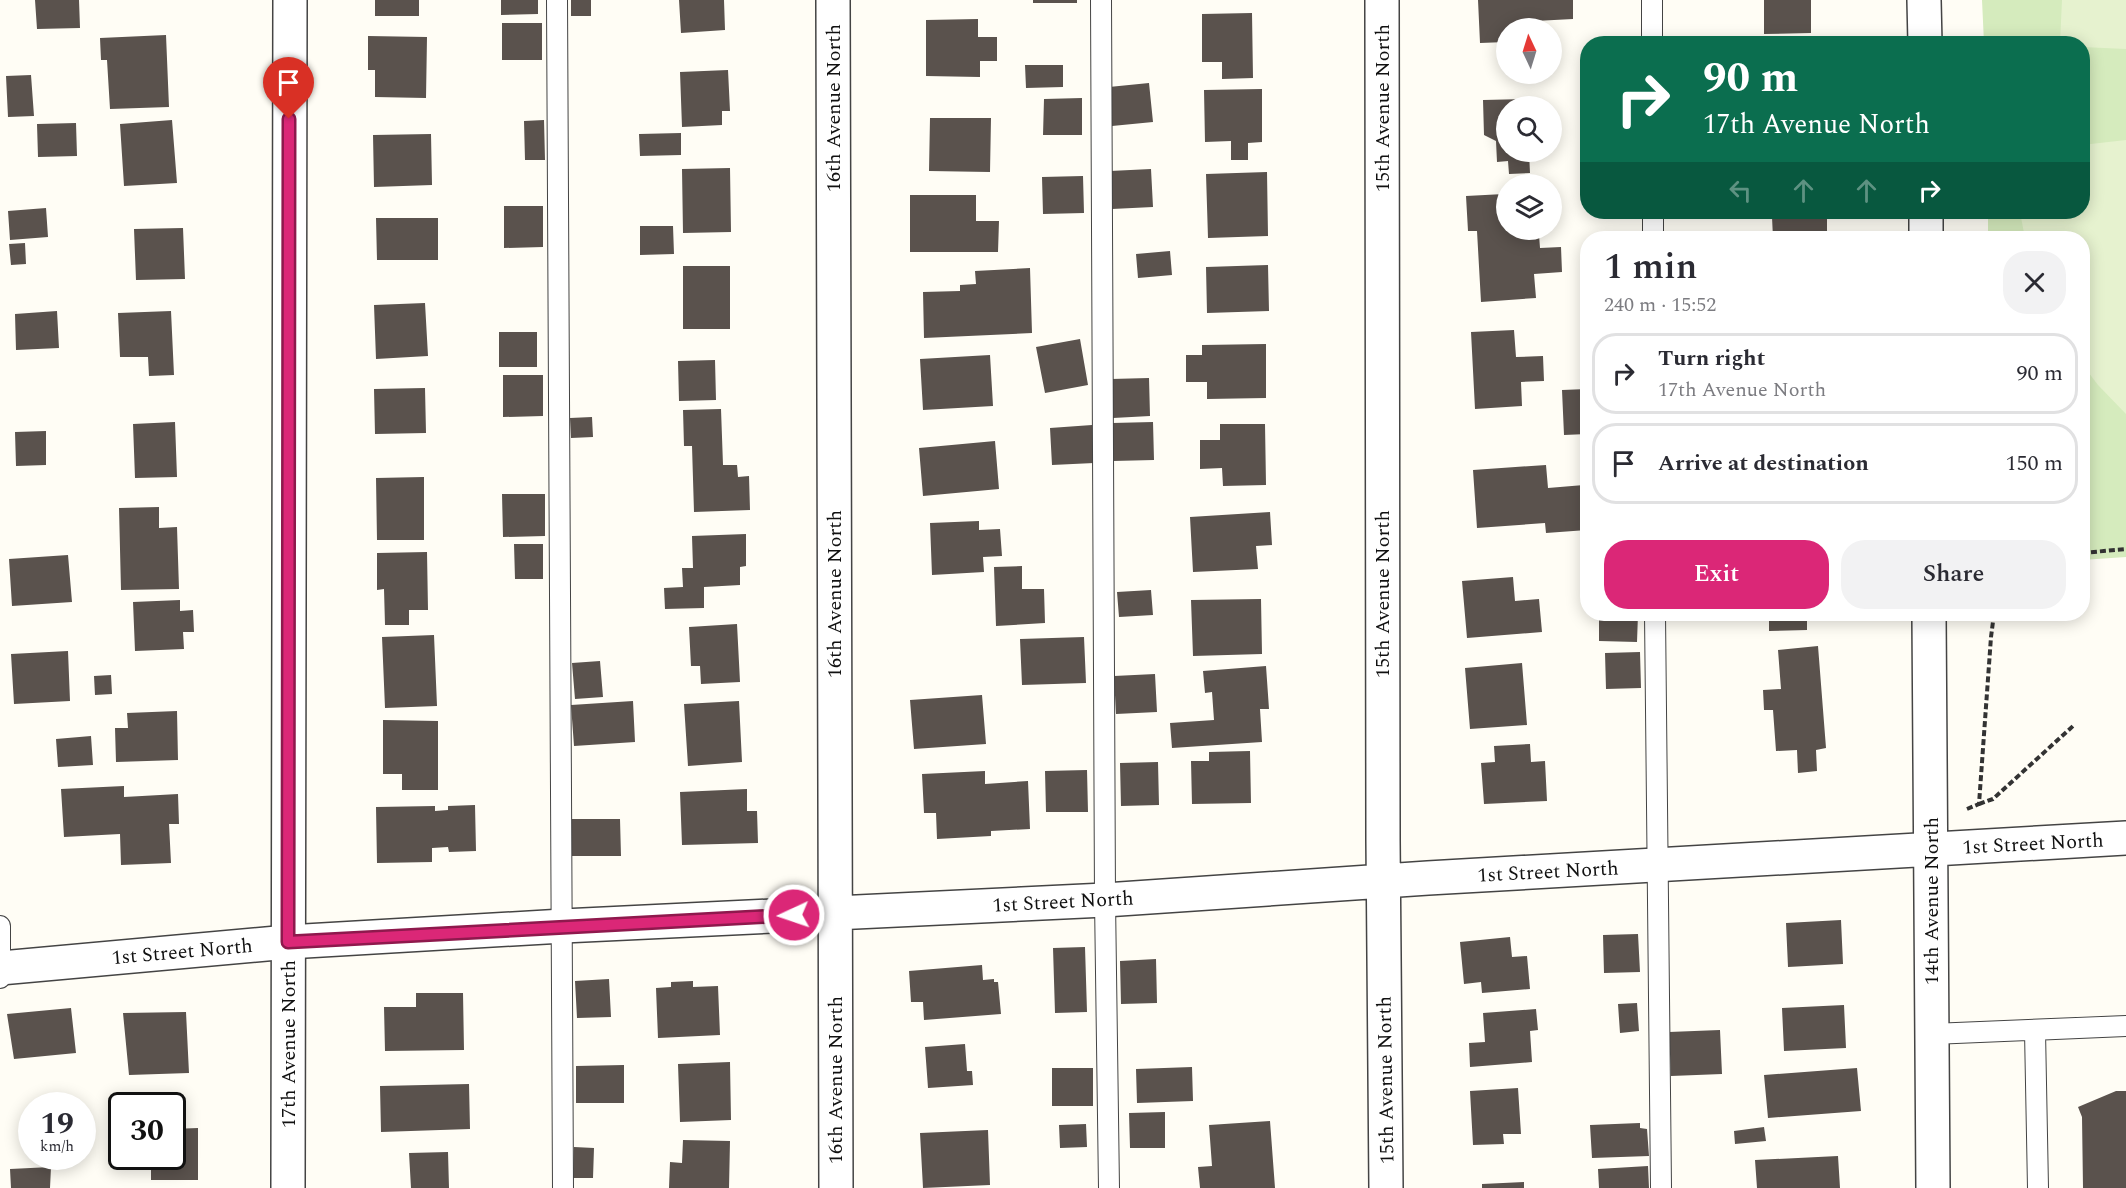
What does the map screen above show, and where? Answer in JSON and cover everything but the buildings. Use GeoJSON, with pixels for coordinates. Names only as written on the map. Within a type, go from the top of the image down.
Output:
{"type":"FeatureCollection","features":[{"type":"Feature","properties":{"kind":"street","name":"17th Avenue North"},"geometry":{"type":"LineString","coordinates":[[288,1188],[290,0]]}},
{"type":"Feature","properties":{"kind":"street","name":"16th Avenue North"},"geometry":{"type":"LineString","coordinates":[[833,0],[836,1188]]}},
{"type":"Feature","properties":{"kind":"street","name":"15th Avenue North"},"geometry":{"type":"LineString","coordinates":[[1382,0],[1383,881],[1386,1188]]}},
{"type":"Feature","properties":{"kind":"street"},"geometry":{"type":"LineString","coordinates":[[1924,0],[1925,36]]}},
{"type":"Feature","properties":{"kind":"street","name":"14th Avenue North"},"geometry":{"type":"LineString","coordinates":[[1929,621],[1933,1188]]}},
{"type":"Feature","properties":{"kind":"street","name":"1st Street North"},"geometry":{"type":"LineString","coordinates":[[0,968],[288,942],[563,926],[1105,900],[1656,864],[2126,838]]}},
{"type":"Feature","properties":{"kind":"lane"},"geometry":{"type":"LineString","coordinates":[[557,0],[563,1188]]}},
{"type":"Feature","properties":{"kind":"lane"},"geometry":{"type":"LineString","coordinates":[[1101,0],[1105,900],[1109,1188]]}},
{"type":"Feature","properties":{"kind":"lane"},"geometry":{"type":"LineString","coordinates":[[1652,0],[1652,36]]}},
{"type":"Feature","properties":{"kind":"lane"},"geometry":{"type":"LineString","coordinates":[[1655,621],[1661,1188]]}},
{"type":"Feature","properties":{"kind":"lane"},"geometry":{"type":"LineString","coordinates":[[0,926],[0,981]]}},
{"type":"Feature","properties":{"kind":"lane"},"geometry":{"type":"LineString","coordinates":[[1932,1034],[2126,1026]]}},
{"type":"Feature","properties":{"kind":"lane"},"geometry":{"type":"LineString","coordinates":[[2036,1031],[2038,1188]]}},
{"type":"Feature","properties":{"kind":"path"},"geometry":{"type":"LineString","coordinates":[[2090,552],[2126,549]]}},
{"type":"Feature","properties":{"kind":"path"},"geometry":{"type":"LineString","coordinates":[[1979,804],[1994,621]]}},
{"type":"Feature","properties":{"kind":"path"},"geometry":{"type":"LineString","coordinates":[[1967,809],[1993,799],[2073,726]]}},
{"type":"Feature","properties":{"kind":"green space"},"geometry":{"type":"Polygon","coordinates":[[[1982,0],[2126,0],[2126,557],[2090,559],[2090,231],[1988,231],[1988,219],[2090,219],[2090,36],[1984,36],[1982,0]]]}},
{"type":"Feature","properties":{"kind":"green space"},"geometry":{"type":"Polygon","coordinates":[[[2062,0],[2126,0],[2126,49],[2090,47],[2090,36],[2060,36],[2062,0]]]}},
{"type":"Feature","properties":{"kind":"green space"},"geometry":{"type":"Polygon","coordinates":[[[2126,140],[2126,414],[2090,374],[2090,231],[2024,231],[2021,219],[2090,219],[2090,144],[2126,140]]]}},
{"type":"Feature","properties":{"kind":"route"},"geometry":{"type":"LineString","coordinates":[[289,119],[288,942],[794,915]]}}]}
